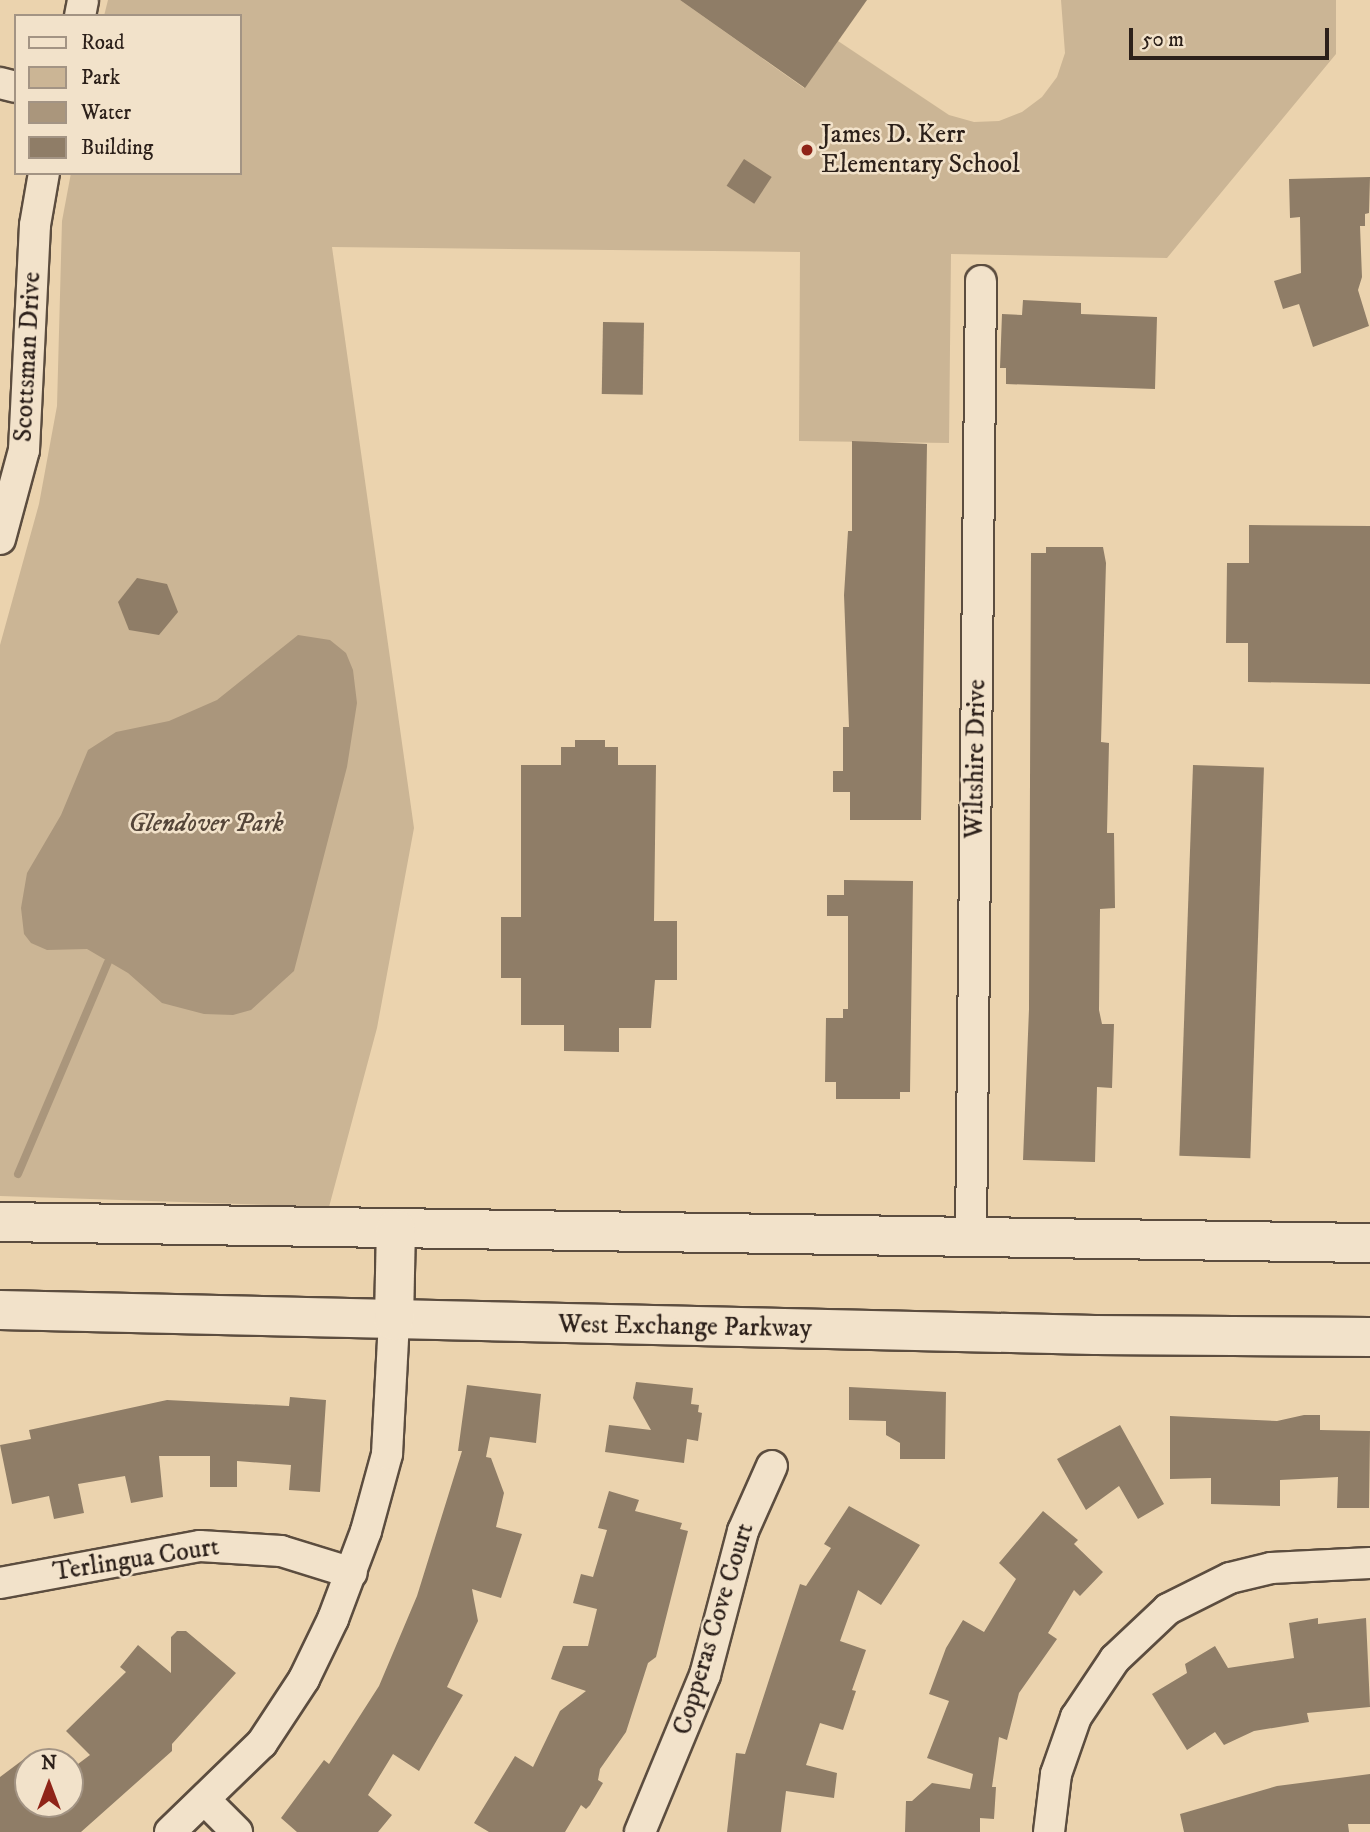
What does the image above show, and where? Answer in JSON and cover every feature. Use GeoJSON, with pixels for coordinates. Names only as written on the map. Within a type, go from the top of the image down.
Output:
{"type":"FeatureCollection","features":[{"type":"Feature","properties":{"kind":"main road"},"geometry":{"type":"LineString","coordinates":[[0,1222],[1370,1243]]}},
{"type":"Feature","properties":{"kind":"main road"},"geometry":{"type":"LineString","coordinates":[[394,1321],[396,1228]]}},
{"type":"Feature","properties":{"kind":"main road","name":"West Exchange Parkway"},"geometry":{"type":"LineString","coordinates":[[0,1310],[1095,1335],[1370,1337]]}},
{"type":"Feature","properties":{"kind":"main road"},"geometry":{"type":"LineString","coordinates":[[1095,1335],[1162,1319],[1354,1316],[1370,1311]]}},
{"type":"Feature","properties":{"kind":"street","name":"Scottsman Drive"},"geometry":{"type":"LineString","coordinates":[[0,539],[35,225],[44,175]]}},
{"type":"Feature","properties":{"kind":"street","name":"Wiltshire Drive"},"geometry":{"type":"LineString","coordinates":[[971,1237],[981,281]]}},
{"type":"Feature","properties":{"kind":"street"},"geometry":{"type":"LineString","coordinates":[[170,1832],[206,1801],[262,1742],[304,1679],[352,1573],[387,1454],[394,1321]]}},
{"type":"Feature","properties":{"kind":"street","name":"Copperas Cove Court"},"geometry":{"type":"LineString","coordinates":[[640,1832],[705,1675],[743,1531],[772,1466]]}},
{"type":"Feature","properties":{"kind":"street","name":"Terlingua Court"},"geometry":{"type":"LineString","coordinates":[[0,1583],[200,1546],[281,1550],[352,1573]]}},
{"type":"Feature","properties":{"kind":"street"},"geometry":{"type":"LineString","coordinates":[[1049,1832],[1056,1774],[1076,1717],[1115,1659],[1168,1609],[1230,1578],[1271,1568],[1370,1563]]}},
{"type":"Feature","properties":{"kind":"street"},"geometry":{"type":"LineString","coordinates":[[206,1801],[237,1832]]}},
{"type":"Feature","properties":{"kind":"green space","name":"Glendover Park"},"geometry":{"type":"Polygon","coordinates":[[[108,0],[680,0],[804,88],[838,41],[949,115],[974,122],[999,121],[1022,112],[1042,97],[1057,77],[1065,53],[1061,0],[1336,0],[1336,54],[1167,258],[951,254],[949,443],[799,441],[800,252],[332,247],[414,828],[377,1028],[329,1207],[0,1196],[0,645],[39,504],[57,406],[62,221],[71,175],[242,175],[242,14],[104,14],[108,0]]]}},
{"type":"Feature","properties":{"kind":"water"},"geometry":{"type":"Polygon","coordinates":[[[298,635],[330,640],[346,653],[353,670],[357,703],[347,767],[294,971],[251,1010],[233,1015],[204,1014],[162,1003],[128,973],[87,949],[47,950],[31,943],[24,934],[21,908],[27,873],[61,815],[88,750],[116,732],[169,721],[217,700],[298,635]]]}},
{"type":"Feature","properties":{"kind":"building"},"geometry":{"type":"Polygon","coordinates":[[[680,0],[867,0],[805,88],[680,0]]]}},
{"type":"Feature","properties":{"kind":"building"},"geometry":{"type":"Polygon","coordinates":[[[744,159],[772,177],[754,204],[727,186],[744,159]]]}},
{"type":"Feature","properties":{"kind":"building"},"geometry":{"type":"Polygon","coordinates":[[[1370,177],[1369,213],[1365,214],[1365,226],[1360,226],[1362,277],[1358,290],[1369,326],[1313,347],[1299,304],[1283,309],[1274,281],[1301,273],[1300,217],[1290,218],[1289,179],[1370,177]]]}},
{"type":"Feature","properties":{"kind":"building"},"geometry":{"type":"Polygon","coordinates":[[[1023,300],[1081,303],[1081,314],[1157,317],[1155,389],[1006,384],[1006,368],[1000,368],[1002,314],[1022,315],[1023,300]]]}},
{"type":"Feature","properties":{"kind":"building"},"geometry":{"type":"Polygon","coordinates":[[[603,322],[644,323],[643,395],[602,394],[603,322]]]}},
{"type":"Feature","properties":{"kind":"building"},"geometry":{"type":"Polygon","coordinates":[[[852,441],[927,444],[921,820],[850,820],[850,792],[833,792],[833,771],[843,771],[843,727],[849,727],[844,595],[848,531],[852,531],[852,441]]]}},
{"type":"Feature","properties":{"kind":"building"},"geometry":{"type":"Polygon","coordinates":[[[1249,525],[1370,526],[1370,684],[1248,682],[1248,643],[1226,643],[1227,563],[1249,563],[1249,525]]]}},
{"type":"Feature","properties":{"kind":"building"},"geometry":{"type":"Polygon","coordinates":[[[1046,547],[1103,547],[1106,563],[1101,742],[1109,743],[1107,833],[1114,833],[1115,908],[1100,909],[1099,1010],[1102,1024],[1114,1024],[1112,1088],[1097,1087],[1095,1162],[1023,1160],[1029,1009],[1031,553],[1046,553],[1046,547]]]}},
{"type":"Feature","properties":{"kind":"building"},"geometry":{"type":"Polygon","coordinates":[[[137,578],[167,584],[178,612],[159,635],[129,630],[118,602],[137,578]]]}},
{"type":"Feature","properties":{"kind":"building"},"geometry":{"type":"Polygon","coordinates":[[[575,740],[605,740],[605,747],[618,747],[618,765],[656,765],[654,921],[677,921],[677,980],[655,980],[651,1028],[619,1028],[619,1052],[564,1051],[564,1025],[521,1025],[521,978],[501,978],[501,917],[521,917],[521,765],[561,765],[561,747],[575,747],[575,740]]]}},
{"type":"Feature","properties":{"kind":"building"},"geometry":{"type":"Polygon","coordinates":[[[1193,765],[1264,767],[1250,1158],[1179,1156],[1193,765]]]}},
{"type":"Feature","properties":{"kind":"building"},"geometry":{"type":"Polygon","coordinates":[[[844,880],[913,881],[910,1092],[900,1092],[900,1099],[836,1099],[836,1082],[825,1082],[826,1018],[843,1018],[843,1009],[848,1009],[848,916],[827,916],[827,895],[844,895],[844,880]]]}},
{"type":"Feature","properties":{"kind":"building"},"geometry":{"type":"Polygon","coordinates":[[[636,1382],[693,1388],[691,1404],[699,1405],[698,1412],[702,1413],[698,1441],[687,1439],[684,1463],[605,1452],[609,1425],[651,1430],[633,1398],[636,1382]]]}},
{"type":"Feature","properties":{"kind":"building"},"geometry":{"type":"Polygon","coordinates":[[[467,1385],[541,1394],[536,1443],[490,1437],[486,1457],[491,1458],[504,1493],[496,1527],[522,1534],[501,1598],[472,1589],[478,1621],[447,1687],[463,1695],[419,1771],[393,1754],[368,1795],[392,1815],[378,1832],[297,1832],[281,1818],[324,1760],[329,1764],[379,1686],[417,1596],[462,1451],[458,1451],[467,1385]]]}},
{"type":"Feature","properties":{"kind":"building"},"geometry":{"type":"Polygon","coordinates":[[[849,1387],[946,1392],[945,1459],[900,1459],[900,1443],[886,1435],[886,1421],[849,1420],[849,1387]]]}},
{"type":"Feature","properties":{"kind":"building"},"geometry":{"type":"Polygon","coordinates":[[[290,1397],[326,1400],[320,1492],[289,1490],[291,1465],[237,1461],[237,1487],[210,1487],[210,1456],[159,1456],[163,1497],[131,1503],[125,1476],[78,1484],[84,1513],[54,1519],[49,1496],[12,1504],[0,1445],[31,1439],[29,1430],[167,1400],[289,1406],[290,1397]]]}},
{"type":"Feature","properties":{"kind":"building"},"geometry":{"type":"Polygon","coordinates":[[[1304,1415],[1320,1415],[1320,1430],[1370,1431],[1369,1508],[1337,1508],[1338,1477],[1280,1480],[1280,1506],[1211,1504],[1211,1478],[1170,1479],[1170,1416],[1277,1421],[1304,1415]]]}},
{"type":"Feature","properties":{"kind":"building"},"geometry":{"type":"Polygon","coordinates":[[[1120,1425],[1164,1504],[1138,1519],[1119,1486],[1086,1510],[1057,1459],[1120,1425]]]}},
{"type":"Feature","properties":{"kind":"building"},"geometry":{"type":"Polygon","coordinates":[[[609,1491],[639,1500],[635,1511],[682,1523],[680,1529],[688,1531],[656,1657],[648,1663],[626,1732],[600,1769],[598,1780],[603,1783],[586,1809],[581,1805],[565,1832],[489,1832],[474,1823],[515,1756],[533,1767],[560,1711],[586,1691],[551,1679],[563,1646],[588,1646],[597,1609],[573,1603],[581,1574],[593,1577],[607,1530],[598,1528],[609,1491]]]}},
{"type":"Feature","properties":{"kind":"building"},"geometry":{"type":"Polygon","coordinates":[[[849,1506],[920,1545],[881,1605],[858,1590],[840,1641],[866,1650],[852,1690],[856,1691],[843,1730],[820,1723],[806,1765],[837,1773],[834,1798],[786,1791],[781,1832],[727,1832],[736,1753],[745,1754],[800,1584],[806,1586],[831,1548],[824,1544],[849,1506]]]}},
{"type":"Feature","properties":{"kind":"building"},"geometry":{"type":"Polygon","coordinates":[[[1043,1511],[1078,1540],[1074,1544],[1103,1572],[1080,1596],[1074,1590],[1048,1633],[1057,1639],[1019,1693],[1007,1740],[999,1737],[992,1787],[996,1787],[994,1819],[980,1818],[980,1832],[905,1832],[906,1801],[912,1801],[932,1783],[970,1789],[973,1774],[927,1758],[949,1701],[929,1694],[946,1648],[963,1620],[984,1632],[1016,1579],[999,1563],[1043,1511]]]}},
{"type":"Feature","properties":{"kind":"building"},"geometry":{"type":"Polygon","coordinates":[[[1318,1618],[1318,1624],[1366,1618],[1370,1707],[1307,1713],[1309,1722],[1254,1731],[1224,1745],[1215,1732],[1187,1750],[1152,1694],[1187,1673],[1185,1664],[1215,1646],[1228,1668],[1294,1658],[1289,1623],[1318,1618]]]}},
{"type":"Feature","properties":{"kind":"building"},"geometry":{"type":"Polygon","coordinates":[[[177,1631],[186,1631],[236,1673],[172,1744],[172,1751],[81,1832],[0,1832],[0,1777],[14,1766],[14,1818],[84,1818],[84,1760],[90,1755],[66,1731],[126,1672],[120,1667],[138,1645],[171,1673],[171,1637],[177,1631]]]}},
{"type":"Feature","properties":{"kind":"building"},"geometry":{"type":"Polygon","coordinates":[[[1370,1774],[1370,1824],[1348,1824],[1349,1832],[1184,1832],[1180,1814],[1277,1786],[1370,1774]]]}},
{"type":"Feature","properties":{"kind":"waterway"},"geometry":{"type":"LineString","coordinates":[[18,1174],[108,962]]}},
{"type":"Feature","properties":{"kind":"place","name":"James D. Kerr Elementary School"},"geometry":{"type":"Point","coordinates":[807,150]}}]}
